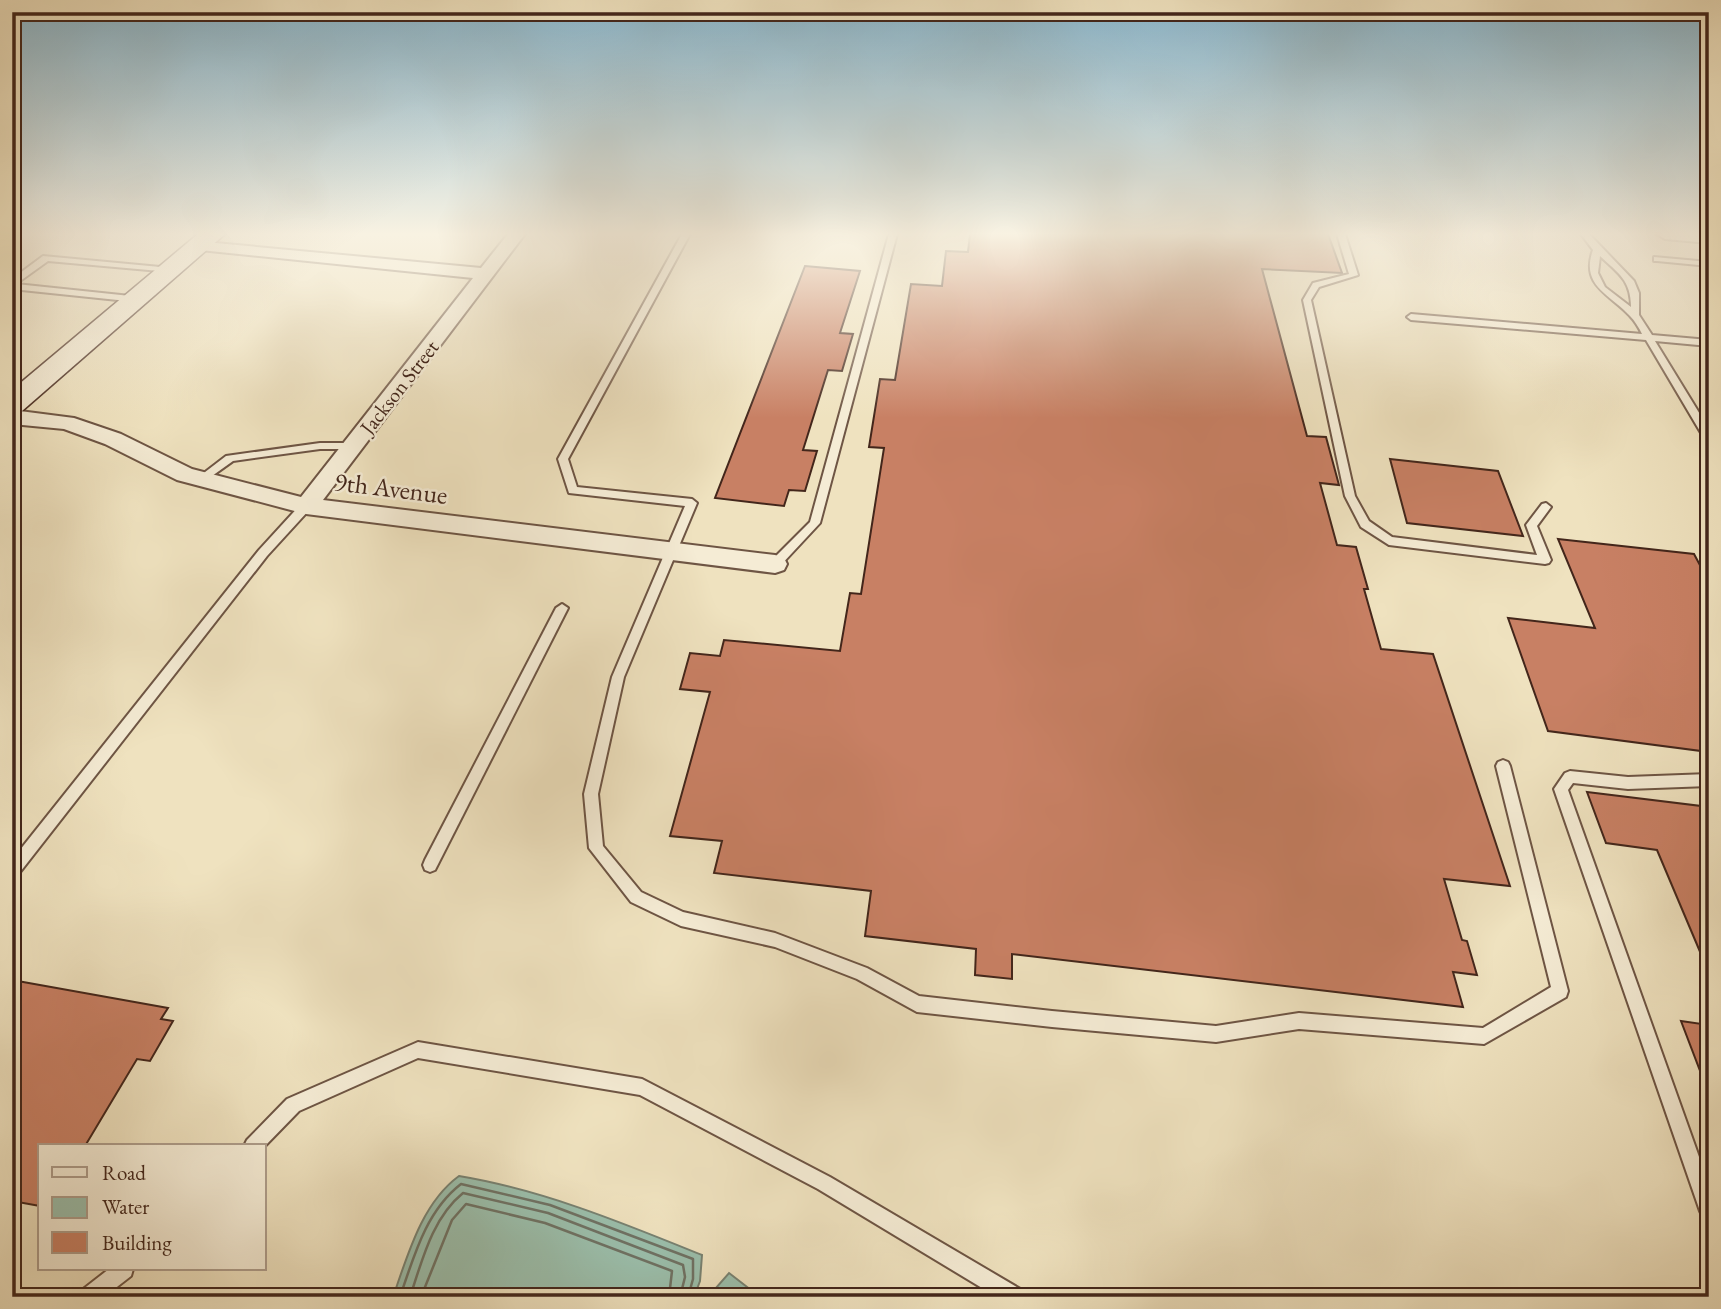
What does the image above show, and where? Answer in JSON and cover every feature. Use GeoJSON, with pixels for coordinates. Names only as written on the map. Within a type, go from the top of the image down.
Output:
{"type":"FeatureCollection","features":[{"type":"Feature","properties":{"kind":"main road"},"geometry":{"type":"LineString","coordinates":[[12,405],[142,295]]}},
{"type":"Feature","properties":{"kind":"street","name":"Jackson Street"},"geometry":{"type":"LineString","coordinates":[[306,506],[470,295]]}},
{"type":"Feature","properties":{"kind":"street","name":"9th Avenue"},"geometry":{"type":"LineString","coordinates":[[12,417],[67,423],[113,439],[185,475],[306,506],[775,564]]}},
{"type":"Feature","properties":{"kind":"lane"},"geometry":{"type":"LineString","coordinates":[[104,295],[137,299]]}},
{"type":"Feature","properties":{"kind":"lane"},"geometry":{"type":"LineString","coordinates":[[653,295],[563,459],[573,489],[692,503],[618,677],[591,794],[596,848],[636,897],[681,919],[775,940],[862,973],[917,1003],[1216,1034],[1298,1021],[1484,1036],[1560,991],[1503,766]]}},
{"type":"Feature","properties":{"kind":"lane"},"geometry":{"type":"LineString","coordinates":[[775,564],[815,523],[877,295]]}},
{"type":"Feature","properties":{"kind":"lane"},"geometry":{"type":"LineString","coordinates":[[1310,295],[1307,300],[1350,496],[1365,524],[1389,541],[1545,560],[1531,524],[1546,507]]}},
{"type":"Feature","properties":{"kind":"lane"},"geometry":{"type":"LineString","coordinates":[[1611,295],[1635,314],[1709,438]]}},
{"type":"Feature","properties":{"kind":"lane"},"geometry":{"type":"LineString","coordinates":[[1634,295],[1635,314]]}},
{"type":"Feature","properties":{"kind":"lane"},"geometry":{"type":"LineString","coordinates":[[1411,317],[1709,343]]}},
{"type":"Feature","properties":{"kind":"lane"},"geometry":{"type":"LineString","coordinates":[[201,479],[230,458],[320,446],[352,446]]}},
{"type":"Feature","properties":{"kind":"lane"},"geometry":{"type":"LineString","coordinates":[[12,871],[280,532],[306,506]]}},
{"type":"Feature","properties":{"kind":"lane"},"geometry":{"type":"LineString","coordinates":[[430,865],[562,608]]}},
{"type":"Feature","properties":{"kind":"lane"},"geometry":{"type":"LineString","coordinates":[[1709,780],[1628,783],[1570,777],[1561,789],[1709,1211]]}},
{"type":"Feature","properties":{"kind":"lane"},"geometry":{"type":"LineString","coordinates":[[255,1144],[293,1105],[418,1050],[642,1087],[824,1183],[1015,1297]]}},
{"type":"Feature","properties":{"kind":"lane"},"geometry":{"type":"LineString","coordinates":[[89,1297],[123,1270]]}},
{"type":"Feature","properties":{"kind":"water"},"geometry":{"type":"Polygon","coordinates":[[[459,1176],[552,1199],[702,1255],[700,1281],[694,1297],[393,1297],[426,1215],[446,1187],[459,1176]]]}},
{"type":"Feature","properties":{"kind":"water"},"geometry":{"type":"Polygon","coordinates":[[[729,1273],[760,1297],[708,1297],[729,1273]]]}},
{"type":"Feature","properties":{"kind":"building"},"geometry":{"type":"Polygon","coordinates":[[[794,295],[852,295],[840,333],[853,334],[842,371],[828,370],[803,450],[817,451],[805,491],[789,490],[784,506],[715,498],[794,295]]]}},
{"type":"Feature","properties":{"kind":"building"},"geometry":{"type":"Polygon","coordinates":[[[909,295],[1269,295],[1307,436],[1326,437],[1339,485],[1320,483],[1337,545],[1356,547],[1368,589],[1364,589],[1381,649],[1433,654],[1510,886],[1444,879],[1462,940],[1467,941],[1477,975],[1453,972],[1463,1007],[1012,954],[1012,979],[975,975],[976,949],[865,936],[871,891],[714,873],[722,841],[670,836],[710,692],[680,689],[690,653],[720,656],[724,640],[840,651],[850,593],[861,594],[884,448],[869,447],[880,379],[895,380],[909,295]]]}},
{"type":"Feature","properties":{"kind":"building"},"geometry":{"type":"Polygon","coordinates":[[[1390,459],[1498,471],[1523,536],[1407,523],[1390,459]]]}},
{"type":"Feature","properties":{"kind":"building"},"geometry":{"type":"Polygon","coordinates":[[[1558,539],[1694,554],[1709,582],[1709,752],[1548,731],[1508,618],[1595,628],[1558,539]]]}},
{"type":"Feature","properties":{"kind":"building"},"geometry":{"type":"Polygon","coordinates":[[[1587,792],[1709,807],[1709,973],[1657,850],[1606,843],[1587,792]]]}},
{"type":"Feature","properties":{"kind":"building"},"geometry":{"type":"Polygon","coordinates":[[[12,980],[168,1008],[161,1019],[173,1021],[150,1061],[137,1059],[86,1144],[38,1144],[38,1206],[12,1201],[12,980]]]}},
{"type":"Feature","properties":{"kind":"building"},"geometry":{"type":"Polygon","coordinates":[[[1681,1021],[1709,1025],[1707,1089],[1681,1021]]]}}]}
